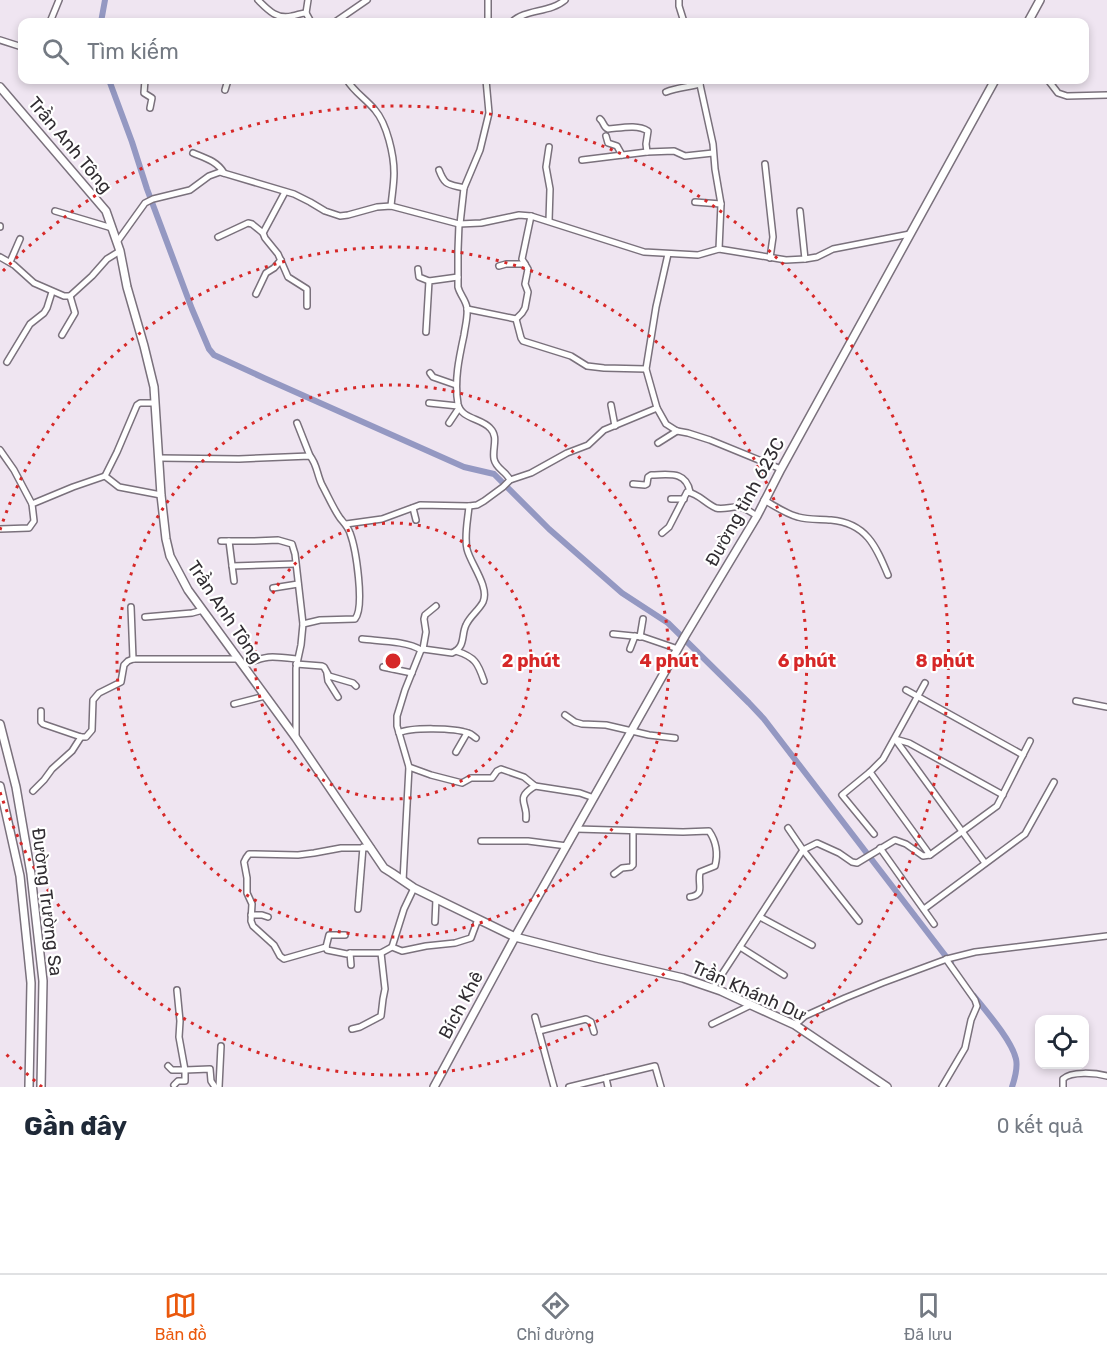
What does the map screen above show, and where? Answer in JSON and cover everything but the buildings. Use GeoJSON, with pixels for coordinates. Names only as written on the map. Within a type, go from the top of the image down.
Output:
{"type":"FeatureCollection","features":[{"type":"Feature","properties":{"kind":"main road"},"geometry":{"type":"LineString","coordinates":[[1030,18],[1040,0]]}},
{"type":"Feature","properties":{"kind":"main road","name":"Đường tỉnh 623C"},"geometry":{"type":"LineString","coordinates":[[515,937],[678,649],[757,516],[993,84]]}},
{"type":"Feature","properties":{"kind":"main road","name":"Trần Anh Tông"},"geometry":{"type":"LineString","coordinates":[[0,87],[106,211],[120,251],[127,287],[154,387],[166,538],[170,556],[188,590],[296,738],[367,848],[384,868],[414,888],[515,937]]}},
{"type":"Feature","properties":{"kind":"main road","name":"Đường Trường Sa"},"geometry":{"type":"LineString","coordinates":[[0,724],[16,787],[29,863],[43,981],[41,1087]]}},
{"type":"Feature","properties":{"kind":"main road","name":"Đường Trường Sa"},"geometry":{"type":"LineString","coordinates":[[0,786],[20,876],[31,983],[28,1087]]}},
{"type":"Feature","properties":{"kind":"main road","name":"Trần Khánh Dư"},"geometry":{"type":"LineString","coordinates":[[515,937],[683,978],[712,988],[795,1025],[887,1087]]}},
{"type":"Feature","properties":{"kind":"main road","name":"Bích Khê"},"geometry":{"type":"LineString","coordinates":[[434,1087],[515,937]]}},
{"type":"Feature","properties":{"kind":"main road"},"geometry":{"type":"LineString","coordinates":[[31,983],[43,981]]}},
{"type":"Feature","properties":{"kind":"street"},"geometry":{"type":"LineString","coordinates":[[52,18],[59,0]]}},
{"type":"Feature","properties":{"kind":"street"},"geometry":{"type":"LineString","coordinates":[[258,0],[275,15],[291,17],[303,12],[306,14]]}},
{"type":"Feature","properties":{"kind":"street"},"geometry":{"type":"LineString","coordinates":[[308,0],[306,14],[308,18]]}},
{"type":"Feature","properties":{"kind":"street"},"geometry":{"type":"LineString","coordinates":[[341,18],[367,0]]}},
{"type":"Feature","properties":{"kind":"street"},"geometry":{"type":"LineString","coordinates":[[488,0],[488,18]]}},
{"type":"Feature","properties":{"kind":"street"},"geometry":{"type":"LineString","coordinates":[[544,0],[549,8]]}},
{"type":"Feature","properties":{"kind":"street"},"geometry":{"type":"LineString","coordinates":[[516,18],[549,8],[565,0]]}},
{"type":"Feature","properties":{"kind":"street"},"geometry":{"type":"LineString","coordinates":[[679,0],[683,18]]}},
{"type":"Feature","properties":{"kind":"street"},"geometry":{"type":"LineString","coordinates":[[0,40],[18,46]]}},
{"type":"Feature","properties":{"kind":"street"},"geometry":{"type":"LineString","coordinates":[[145,84],[144,93],[152,98],[150,108]]}},
{"type":"Feature","properties":{"kind":"street"},"geometry":{"type":"LineString","coordinates":[[225,90],[227,84]]}},
{"type":"Feature","properties":{"kind":"street"},"geometry":{"type":"LineString","coordinates":[[350,84],[375,110],[384,128],[394,174],[391,206]]}},
{"type":"Feature","properties":{"kind":"street"},"geometry":{"type":"LineString","coordinates":[[486,84],[489,113],[480,150],[464,188],[460,224],[458,277],[460,292],[466,302],[467,318],[456,385],[459,407],[466,415],[492,430],[495,436],[495,461],[507,474],[507,483]]}},
{"type":"Feature","properties":{"kind":"street"},"geometry":{"type":"LineString","coordinates":[[666,92],[694,84]]}},
{"type":"Feature","properties":{"kind":"street"},"geometry":{"type":"LineString","coordinates":[[699,84],[713,144],[721,204],[719,249]]}},
{"type":"Feature","properties":{"kind":"street"},"geometry":{"type":"LineString","coordinates":[[1051,84],[1058,93],[1067,96],[1107,95]]}},
{"type":"Feature","properties":{"kind":"street"},"geometry":{"type":"LineString","coordinates":[[600,119],[608,129],[635,127],[646,129],[648,131],[647,152]]}},
{"type":"Feature","properties":{"kind":"street"},"geometry":{"type":"LineString","coordinates":[[606,136],[609,144],[618,146],[622,155]]}},
{"type":"Feature","properties":{"kind":"street"},"geometry":{"type":"LineString","coordinates":[[549,147],[546,161],[550,189],[549,221]]}},
{"type":"Feature","properties":{"kind":"street"},"geometry":{"type":"LineString","coordinates":[[582,160],[647,152],[674,151],[685,156],[713,153]]}},
{"type":"Feature","properties":{"kind":"street"},"geometry":{"type":"LineString","coordinates":[[193,153],[213,161],[221,167],[224,173]]}},
{"type":"Feature","properties":{"kind":"street"},"geometry":{"type":"LineString","coordinates":[[765,164],[773,237],[770,258]]}},
{"type":"Feature","properties":{"kind":"street"},"geometry":{"type":"LineString","coordinates":[[439,170],[444,182],[464,188]]}},
{"type":"Feature","properties":{"kind":"street"},"geometry":{"type":"LineString","coordinates":[[117,242],[145,203],[190,190],[220,172],[294,194],[325,211],[340,216],[391,206],[460,224],[481,223],[519,215],[531,216],[644,252],[698,255],[719,249],[786,260],[805,259],[833,249],[910,234]]}},
{"type":"Feature","properties":{"kind":"street"},"geometry":{"type":"LineString","coordinates":[[263,233],[285,192]]}},
{"type":"Feature","properties":{"kind":"street"},"geometry":{"type":"LineString","coordinates":[[695,202],[721,204]]}},
{"type":"Feature","properties":{"kind":"street"},"geometry":{"type":"LineString","coordinates":[[55,211],[112,228]]}},
{"type":"Feature","properties":{"kind":"street"},"geometry":{"type":"LineString","coordinates":[[800,211],[805,259]]}},
{"type":"Feature","properties":{"kind":"street"},"geometry":{"type":"LineString","coordinates":[[516,319],[522,313],[528,292],[525,284],[528,269],[522,259],[531,216]]}},
{"type":"Feature","properties":{"kind":"street"},"geometry":{"type":"LineString","coordinates":[[218,237],[248,222],[252,224],[263,233],[281,260],[288,277],[308,289],[307,306]]}},
{"type":"Feature","properties":{"kind":"street"},"geometry":{"type":"LineString","coordinates":[[10,262],[20,239]]}},
{"type":"Feature","properties":{"kind":"street"},"geometry":{"type":"LineString","coordinates":[[0,257],[10,262],[34,284],[52,292],[70,296],[107,259],[120,251]]}},
{"type":"Feature","properties":{"kind":"street"},"geometry":{"type":"LineString","coordinates":[[668,254],[656,307],[646,369],[657,408],[666,424],[677,431],[710,440],[781,469]]}},
{"type":"Feature","properties":{"kind":"street"},"geometry":{"type":"LineString","coordinates":[[256,294],[266,273],[281,260]]}},
{"type":"Feature","properties":{"kind":"street"},"geometry":{"type":"LineString","coordinates":[[499,266],[525,264]]}},
{"type":"Feature","properties":{"kind":"street"},"geometry":{"type":"LineString","coordinates":[[418,269],[419,277],[429,281],[458,277]]}},
{"type":"Feature","properties":{"kind":"street"},"geometry":{"type":"LineString","coordinates":[[426,332],[429,281]]}},
{"type":"Feature","properties":{"kind":"street"},"geometry":{"type":"LineString","coordinates":[[7,362],[30,324],[44,313],[52,292]]}},
{"type":"Feature","properties":{"kind":"street"},"geometry":{"type":"LineString","coordinates":[[62,335],[75,313],[70,296]]}},
{"type":"Feature","properties":{"kind":"street"},"geometry":{"type":"LineString","coordinates":[[467,309],[516,319]]}},
{"type":"Feature","properties":{"kind":"street"},"geometry":{"type":"LineString","coordinates":[[516,319],[523,341],[571,357],[587,366],[646,369]]}},
{"type":"Feature","properties":{"kind":"street"},"geometry":{"type":"LineString","coordinates":[[430,373],[433,377],[456,385]]}},
{"type":"Feature","properties":{"kind":"street"},"geometry":{"type":"LineString","coordinates":[[32,504],[105,476],[136,405],[155,403]]}},
{"type":"Feature","properties":{"kind":"street"},"geometry":{"type":"LineString","coordinates":[[429,403],[459,407]]}},
{"type":"Feature","properties":{"kind":"street"},"geometry":{"type":"LineString","coordinates":[[611,405],[615,426]]}},
{"type":"Feature","properties":{"kind":"street"},"geometry":{"type":"LineString","coordinates":[[449,423],[459,407]]}},
{"type":"Feature","properties":{"kind":"street"},"geometry":{"type":"LineString","coordinates":[[345,524],[382,519],[426,505],[477,505],[507,483],[588,445],[604,430],[657,408]]}},
{"type":"Feature","properties":{"kind":"street"},"geometry":{"type":"LineString","coordinates":[[297,423],[326,493],[352,540],[360,603],[358,616],[355,619],[320,620],[303,624]]}},
{"type":"Feature","properties":{"kind":"street"},"geometry":{"type":"LineString","coordinates":[[658,443],[677,431]]}},
{"type":"Feature","properties":{"kind":"street"},"geometry":{"type":"LineString","coordinates":[[0,450],[14,470],[32,504],[34,521],[31,526],[24,529],[1,527]]}},
{"type":"Feature","properties":{"kind":"street"},"geometry":{"type":"LineString","coordinates":[[159,458],[239,459],[309,456]]}},
{"type":"Feature","properties":{"kind":"street"},"geometry":{"type":"LineString","coordinates":[[633,484],[645,485],[651,475],[681,477],[685,480],[690,492],[717,508],[740,507],[757,516]]}},
{"type":"Feature","properties":{"kind":"street"},"geometry":{"type":"LineString","coordinates":[[105,476],[119,487],[161,495]]}},
{"type":"Feature","properties":{"kind":"street"},"geometry":{"type":"LineString","coordinates":[[662,533],[669,527],[687,492],[690,492]]}},
{"type":"Feature","properties":{"kind":"street"},"geometry":{"type":"LineString","coordinates":[[671,499],[684,498]]}},
{"type":"Feature","properties":{"kind":"street"},"geometry":{"type":"LineString","coordinates":[[764,500],[797,517],[842,522],[856,528],[874,544],[888,575]]}},
{"type":"Feature","properties":{"kind":"street"},"geometry":{"type":"LineString","coordinates":[[362,639],[452,653],[462,644],[466,624],[483,602],[484,597],[479,573],[466,546],[469,506]]}},
{"type":"Feature","properties":{"kind":"street"},"geometry":{"type":"LineString","coordinates":[[412,508],[416,520]]}},
{"type":"Feature","properties":{"kind":"street"},"geometry":{"type":"LineString","coordinates":[[221,541],[278,540],[289,543],[294,548],[303,624],[297,662],[296,738]]}},
{"type":"Feature","properties":{"kind":"street"},"geometry":{"type":"LineString","coordinates":[[229,541],[234,581]]}},
{"type":"Feature","properties":{"kind":"street"},"geometry":{"type":"LineString","coordinates":[[232,566],[296,564]]}},
{"type":"Feature","properties":{"kind":"street"},"geometry":{"type":"LineString","coordinates":[[273,588],[298,584]]}},
{"type":"Feature","properties":{"kind":"street"},"geometry":{"type":"LineString","coordinates":[[403,881],[409,767],[397,726],[397,716],[422,649],[426,628],[425,615],[436,606]]}},
{"type":"Feature","properties":{"kind":"street"},"geometry":{"type":"LineString","coordinates":[[131,607],[134,659]]}},
{"type":"Feature","properties":{"kind":"street"},"geometry":{"type":"LineString","coordinates":[[145,617],[203,610]]}},
{"type":"Feature","properties":{"kind":"street"},"geometry":{"type":"LineString","coordinates":[[630,649],[643,619]]}},
{"type":"Feature","properties":{"kind":"street"},"geometry":{"type":"LineString","coordinates":[[613,634],[637,636],[678,649]]}},
{"type":"Feature","properties":{"kind":"street"},"geometry":{"type":"LineString","coordinates":[[456,651],[474,660],[484,681]]}},
{"type":"Feature","properties":{"kind":"street"},"geometry":{"type":"LineString","coordinates":[[41,711],[43,724],[86,737],[92,730],[92,703],[95,696],[121,681],[124,665],[134,659],[164,658],[241,662],[275,656],[324,667],[328,681],[338,697]]}},
{"type":"Feature","properties":{"kind":"street"},"geometry":{"type":"LineString","coordinates":[[383,667],[412,673]]}},
{"type":"Feature","properties":{"kind":"street"},"geometry":{"type":"LineString","coordinates":[[327,674],[356,686]]}},
{"type":"Feature","properties":{"kind":"street"},"geometry":{"type":"LineString","coordinates":[[874,834],[842,795],[883,759],[925,683]]}},
{"type":"Feature","properties":{"kind":"street"},"geometry":{"type":"LineString","coordinates":[[906,690],[1023,755]]}},
{"type":"Feature","properties":{"kind":"street"},"geometry":{"type":"LineString","coordinates":[[234,704],[265,696]]}},
{"type":"Feature","properties":{"kind":"street"},"geometry":{"type":"LineString","coordinates":[[1076,701],[1107,706]]}},
{"type":"Feature","properties":{"kind":"street"},"geometry":{"type":"LineString","coordinates":[[566,715],[582,724],[675,738]]}},
{"type":"Feature","properties":{"kind":"street"},"geometry":{"type":"LineString","coordinates":[[399,733],[408,730],[436,729],[467,733],[476,738]]}},
{"type":"Feature","properties":{"kind":"street"},"geometry":{"type":"LineString","coordinates":[[456,752],[467,733]]}},
{"type":"Feature","properties":{"kind":"street"},"geometry":{"type":"LineString","coordinates":[[33,791],[72,751],[81,737]]}},
{"type":"Feature","properties":{"kind":"street"},"geometry":{"type":"LineString","coordinates":[[895,739],[909,743],[1003,795]]}},
{"type":"Feature","properties":{"kind":"street"},"geometry":{"type":"LineString","coordinates":[[895,739],[985,863]]}},
{"type":"Feature","properties":{"kind":"street"},"geometry":{"type":"LineString","coordinates":[[712,988],[803,850],[817,843],[857,863],[895,840],[906,844],[922,856],[930,855],[996,806],[1030,741]]}},
{"type":"Feature","properties":{"kind":"street"},"geometry":{"type":"LineString","coordinates":[[409,767],[431,776],[462,783],[471,778],[492,778],[501,769],[524,777],[535,786],[580,793],[594,798]]}},
{"type":"Feature","properties":{"kind":"street"},"geometry":{"type":"LineString","coordinates":[[870,772],[930,855]]}},
{"type":"Feature","properties":{"kind":"street"},"geometry":{"type":"LineString","coordinates":[[924,909],[1025,834],[1054,782]]}},
{"type":"Feature","properties":{"kind":"street"},"geometry":{"type":"LineString","coordinates":[[526,819],[524,794],[535,786]]}},
{"type":"Feature","properties":{"kind":"street"},"geometry":{"type":"LineString","coordinates":[[788,828],[860,921]]}},
{"type":"Feature","properties":{"kind":"street"},"geometry":{"type":"LineString","coordinates":[[576,829],[706,831],[711,833],[716,848],[715,866],[700,872],[699,893],[690,897]]}},
{"type":"Feature","properties":{"kind":"street"},"geometry":{"type":"LineString","coordinates":[[614,874],[622,868],[633,865],[633,831]]}},
{"type":"Feature","properties":{"kind":"street"},"geometry":{"type":"LineString","coordinates":[[481,841],[528,840],[567,846]]}},
{"type":"Feature","properties":{"kind":"street"},"geometry":{"type":"LineString","coordinates":[[326,947],[284,959],[274,945],[253,926],[252,904],[247,893],[244,862],[249,854],[297,855],[341,848],[367,848],[358,909]]}},
{"type":"Feature","properties":{"kind":"street"},"geometry":{"type":"LineString","coordinates":[[880,848],[934,924]]}},
{"type":"Feature","properties":{"kind":"street"},"geometry":{"type":"LineString","coordinates":[[326,947],[327,950],[346,954],[350,952],[381,953],[392,946],[404,909],[414,888]]}},
{"type":"Feature","properties":{"kind":"street"},"geometry":{"type":"LineString","coordinates":[[435,922],[436,899]]}},
{"type":"Feature","properties":{"kind":"street"},"geometry":{"type":"LineString","coordinates":[[251,915],[268,917]]}},
{"type":"Feature","properties":{"kind":"street"},"geometry":{"type":"LineString","coordinates":[[760,917],[812,945]]}},
{"type":"Feature","properties":{"kind":"street"},"geometry":{"type":"LineString","coordinates":[[392,946],[402,951],[455,943],[471,938],[478,920]]}},
{"type":"Feature","properties":{"kind":"street"},"geometry":{"type":"LineString","coordinates":[[326,947],[329,935],[345,935]]}},
{"type":"Feature","properties":{"kind":"street"},"geometry":{"type":"LineString","coordinates":[[795,1025],[805,1016],[835,1003],[948,959],[975,952],[1107,936]]}},
{"type":"Feature","properties":{"kind":"street"},"geometry":{"type":"LineString","coordinates":[[740,947],[784,975]]}},
{"type":"Feature","properties":{"kind":"street"},"geometry":{"type":"LineString","coordinates":[[350,952],[351,965]]}},
{"type":"Feature","properties":{"kind":"street"},"geometry":{"type":"LineString","coordinates":[[352,1029],[381,1016],[385,989],[381,953]]}},
{"type":"Feature","properties":{"kind":"street"},"geometry":{"type":"LineString","coordinates":[[942,1087],[965,1048],[971,1020],[977,1006],[948,959]]}},
{"type":"Feature","properties":{"kind":"street"},"geometry":{"type":"LineString","coordinates":[[174,1085],[178,1081],[185,1081],[179,1037],[177,990]]}},
{"type":"Feature","properties":{"kind":"street"},"geometry":{"type":"LineString","coordinates":[[712,1024],[752,1005]]}},
{"type":"Feature","properties":{"kind":"street"},"geometry":{"type":"LineString","coordinates":[[535,1017],[554,1087]]}},
{"type":"Feature","properties":{"kind":"street"},"geometry":{"type":"LineString","coordinates":[[539,1031],[586,1019],[591,1022],[594,1032]]}},
{"type":"Feature","properties":{"kind":"street"},"geometry":{"type":"LineString","coordinates":[[217,1087],[221,1046]]}},
{"type":"Feature","properties":{"kind":"street"},"geometry":{"type":"LineString","coordinates":[[168,1066],[172,1070],[210,1070],[211,1082],[217,1087]]}},
{"type":"Feature","properties":{"kind":"street"},"geometry":{"type":"LineString","coordinates":[[569,1087],[655,1066],[661,1087]]}},
{"type":"Feature","properties":{"kind":"street"},"geometry":{"type":"LineString","coordinates":[[1063,1087],[1063,1078],[1067,1075],[1087,1073],[1107,1076]]}},
{"type":"Feature","properties":{"kind":"street"},"geometry":{"type":"LineString","coordinates":[[606,1078],[608,1087]]}},
{"type":"Feature","properties":{"kind":"waterway"},"geometry":{"type":"LineString","coordinates":[[102,18],[105,0]]}},
{"type":"Feature","properties":{"kind":"waterway"},"geometry":{"type":"LineString","coordinates":[[110,84],[192,309],[209,349],[214,355],[464,467],[494,474],[549,529],[622,593],[668,623],[764,719],[951,963]]}},
{"type":"Feature","properties":{"kind":"waterway"},"geometry":{"type":"LineString","coordinates":[[974,996],[998,1026],[1014,1052],[1017,1066],[1012,1087]]}}]}
